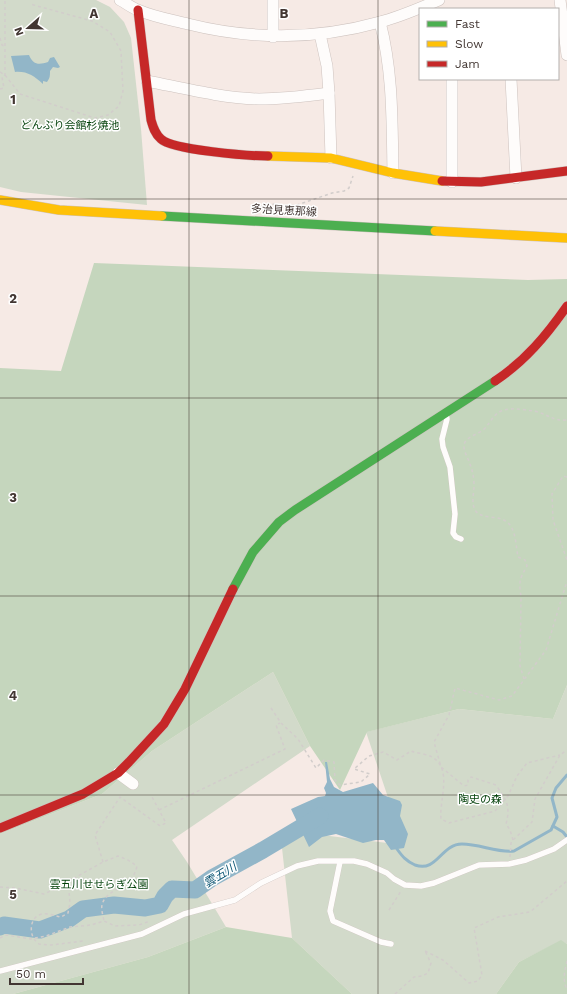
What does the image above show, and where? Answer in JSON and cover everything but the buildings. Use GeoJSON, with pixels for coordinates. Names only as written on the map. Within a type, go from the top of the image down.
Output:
{"type":"FeatureCollection","features":[{"type":"Feature","properties":{"kind":"street"},"geometry":{"type":"LineString","coordinates":[[120,0],[138,10],[201,27],[234,33],[273,37],[320,34],[380,22],[419,9]]}},
{"type":"Feature","properties":{"kind":"street"},"geometry":{"type":"LineString","coordinates":[[273,0],[273,37]]}},
{"type":"Feature","properties":{"kind":"street"},"geometry":{"type":"LineString","coordinates":[[560,0],[567,54]]}},
{"type":"Feature","properties":{"kind":"street"},"geometry":{"type":"LineString","coordinates":[[423,8],[438,3]]}},
{"type":"Feature","properties":{"kind":"street"},"geometry":{"type":"LineString","coordinates":[[138,10],[153,127],[160,139],[166,143],[180,147],[255,156],[331,158],[393,173],[436,181],[481,182],[567,171]]}},
{"type":"Feature","properties":{"kind":"street"},"geometry":{"type":"LineString","coordinates":[[380,22],[386,45],[392,92],[393,173]]}},
{"type":"Feature","properties":{"kind":"street"},"geometry":{"type":"LineString","coordinates":[[320,34],[327,66],[331,158]]}},
{"type":"Feature","properties":{"kind":"street"},"geometry":{"type":"LineString","coordinates":[[452,80],[452,182]]}},
{"type":"Feature","properties":{"kind":"street"},"geometry":{"type":"LineString","coordinates":[[511,80],[516,178]]}},
{"type":"Feature","properties":{"kind":"street"},"geometry":{"type":"LineString","coordinates":[[147,81],[202,92],[259,99],[303,97],[329,93]]}},
{"type":"Feature","properties":{"kind":"street","name":"多治見恵那線"},"geometry":{"type":"LineString","coordinates":[[0,200],[59,210],[567,238]]}},
{"type":"Feature","properties":{"kind":"street"},"geometry":{"type":"LineString","coordinates":[[0,828],[83,794],[118,773],[164,724],[185,689],[227,599],[253,552],[267,535],[295,510],[509,372],[525,360],[542,342],[567,306]]}},
{"type":"Feature","properties":{"kind":"street"},"geometry":{"type":"LineString","coordinates":[[118,773],[133,784]]}},
{"type":"Feature","properties":{"kind":"lane"},"geometry":{"type":"LineString","coordinates":[[446,413],[447,419],[442,438],[443,447],[450,467],[455,514],[453,533],[456,538],[461,539]]}},
{"type":"Feature","properties":{"kind":"lane"},"geometry":{"type":"LineString","coordinates":[[0,971],[142,934],[184,914],[235,900],[261,883],[297,866],[318,861],[354,861],[367,864],[387,872],[394,879],[405,885],[421,886],[434,883],[479,865],[510,864],[554,849],[565,842]]}},
{"type":"Feature","properties":{"kind":"lane"},"geometry":{"type":"LineString","coordinates":[[340,862],[330,910],[333,921],[381,942],[391,944]]}},
{"type":"Feature","properties":{"kind":"path"},"geometry":{"type":"LineString","coordinates":[[0,88],[4,88],[2,77],[5,75],[5,0]]}},
{"type":"Feature","properties":{"kind":"path"},"geometry":{"type":"LineString","coordinates":[[0,72],[5,75],[20,94],[95,118],[108,115],[120,106],[123,91],[121,51],[110,32],[92,21],[30,4]]}},
{"type":"Feature","properties":{"kind":"path"},"geometry":{"type":"LineString","coordinates":[[0,38],[2,45],[6,47]]}},
{"type":"Feature","properties":{"kind":"path"},"geometry":{"type":"LineString","coordinates":[[258,209],[271,204],[297,206],[349,188],[352,182],[355,164]]}},
{"type":"Feature","properties":{"kind":"path"},"geometry":{"type":"LineString","coordinates":[[524,680],[520,666],[521,597],[519,587],[520,579],[527,566],[525,560],[518,557],[515,537],[510,524],[496,517],[480,515],[475,511],[473,504],[474,479],[472,468],[464,449],[465,442],[483,430],[491,419],[500,411],[511,409],[537,412],[558,421],[567,420]]}},
{"type":"Feature","properties":{"kind":"path"},"geometry":{"type":"LineString","coordinates":[[567,477],[563,476],[552,494],[553,520],[567,560]]}},
{"type":"Feature","properties":{"kind":"path"},"geometry":{"type":"LineString","coordinates":[[567,580],[546,650],[512,696],[499,700],[455,688],[449,715],[434,742],[444,784],[441,819],[449,824],[495,811],[505,799],[517,776],[527,763],[560,755],[567,750]]}},
{"type":"Feature","properties":{"kind":"path"},"geometry":{"type":"LineString","coordinates":[[271,708],[281,723],[298,739],[316,768],[324,760],[334,762],[335,780],[340,785],[362,782],[370,774],[354,769],[369,756],[383,752],[397,760],[411,751],[432,757],[441,767],[464,786],[468,785],[468,780],[471,777],[496,785],[505,799],[509,812],[506,824],[510,830],[513,840]]}},
{"type":"Feature","properties":{"kind":"path"},"geometry":{"type":"LineString","coordinates":[[159,810],[285,749],[276,725],[281,723]]}},
{"type":"Feature","properties":{"kind":"path"},"geometry":{"type":"LineString","coordinates":[[510,858],[510,848],[513,840],[532,822],[535,799],[560,755]]}},
{"type":"Feature","properties":{"kind":"path"},"geometry":{"type":"LineString","coordinates":[[103,862],[95,835],[120,797],[160,826],[166,823],[152,797]]}},
{"type":"Feature","properties":{"kind":"path"},"geometry":{"type":"LineString","coordinates":[[0,887],[15,888],[44,894],[103,862],[118,856],[137,866],[135,874],[127,884],[115,890],[106,898],[102,905],[104,921]]}},
{"type":"Feature","properties":{"kind":"path"},"geometry":{"type":"LineString","coordinates":[[68,881],[70,903],[68,912],[61,917],[41,914],[34,919],[31,925],[33,938],[39,944],[84,940],[92,947]]}},
{"type":"Feature","properties":{"kind":"path"},"geometry":{"type":"LineString","coordinates":[[395,994],[414,977],[422,976],[428,973],[431,963],[426,951],[443,960],[469,983],[478,982],[482,975],[474,928],[498,917],[530,912],[567,882]]}},
{"type":"Feature","properties":{"kind":"path"},"geometry":{"type":"LineString","coordinates":[[389,910],[405,885]]}},
{"type":"Feature","properties":{"kind":"path"},"geometry":{"type":"LineString","coordinates":[[0,938],[6,936],[33,938],[46,936],[70,927],[91,925],[104,921],[115,926],[139,925],[153,920]]}},
{"type":"Feature","properties":{"kind":"path"},"geometry":{"type":"LineString","coordinates":[[567,960],[564,975],[567,989]]}},
{"type":"Feature","properties":{"kind":"green space","name":"どんぶり会館杉焼池"},"geometry":{"type":"Polygon","coordinates":[[[0,0],[96,0],[110,7],[124,22],[131,38],[141,129],[147,205],[21,192],[0,187],[0,0]]]}},
{"type":"Feature","properties":{"kind":"green space"},"geometry":{"type":"Polygon","coordinates":[[[94,263],[528,280],[567,279],[567,685],[553,719],[459,709],[367,732],[340,790],[310,746],[273,672],[152,751],[102,794],[0,834],[0,368],[61,371],[94,263]]]}},
{"type":"Feature","properties":{"kind":"green space","name":"雲五川せせらぎ公園"},"geometry":{"type":"Polygon","coordinates":[[[273,672],[310,746],[172,840],[226,927],[148,957],[13,994],[0,994],[0,834],[102,794],[152,751],[273,672]]]}},
{"type":"Feature","properties":{"kind":"green space","name":"陶史の森"},"geometry":{"type":"Polygon","coordinates":[[[567,685],[567,944],[561,941],[519,962],[496,994],[352,994],[292,938],[280,830],[404,845],[366,732],[459,709],[553,719],[567,685]]]}},
{"type":"Feature","properties":{"kind":"green space"},"geometry":{"type":"Polygon","coordinates":[[[226,927],[292,938],[352,994],[13,994],[148,957],[226,927]]]}},
{"type":"Feature","properties":{"kind":"green space"},"geometry":{"type":"Polygon","coordinates":[[[561,940],[567,944],[567,994],[496,994],[519,962],[561,940]]]}},
{"type":"Feature","properties":{"kind":"water"},"geometry":{"type":"Polygon","coordinates":[[[29,55],[32,61],[39,64],[48,62],[50,58],[54,57],[60,67],[53,67],[50,71],[48,81],[43,81],[43,84],[37,79],[23,72],[15,72],[11,56],[29,55]]]}},
{"type":"Feature","properties":{"kind":"water"},"geometry":{"type":"Polygon","coordinates":[[[325,762],[327,762],[330,779],[334,787],[343,792],[373,783],[383,795],[400,801],[402,805],[400,816],[408,834],[404,848],[391,850],[384,840],[363,843],[336,834],[322,837],[309,847],[291,809],[318,797],[325,796],[326,793],[324,788],[327,782],[325,762]]]}},
{"type":"Feature","properties":{"kind":"waterway"},"geometry":{"type":"LineString","coordinates":[[397,849],[409,862],[422,866],[429,865],[434,862],[449,848],[455,845],[469,844],[501,851],[514,851],[551,830],[557,817],[552,798],[556,788],[567,775]]}},
{"type":"Feature","properties":{"kind":"waterway","name":"雲五川"},"geometry":{"type":"LineString","coordinates":[[0,927],[4,925],[40,930],[69,919],[83,909],[114,905],[145,908],[160,905],[165,896],[172,889],[195,890],[212,878],[320,816]]}},
{"type":"Feature","properties":{"kind":"waterway"},"geometry":{"type":"LineString","coordinates":[[553,826],[563,832],[567,837]]}},
{"type":"Feature","properties":{"kind":"traffic: fast"},"geometry":{"type":"LineString","coordinates":[[162,216],[435,231]]}},
{"type":"Feature","properties":{"kind":"traffic: fast"},"geometry":{"type":"LineString","coordinates":[[233,589],[253,552],[279,522],[295,510],[495,381]]}},
{"type":"Feature","properties":{"kind":"traffic: slow"},"geometry":{"type":"LineString","coordinates":[[268,156],[331,158],[393,173],[442,181]]}},
{"type":"Feature","properties":{"kind":"traffic: slow"},"geometry":{"type":"LineString","coordinates":[[0,200],[59,210],[162,216]]}},
{"type":"Feature","properties":{"kind":"traffic: slow"},"geometry":{"type":"LineString","coordinates":[[435,231],[567,238]]}},
{"type":"Feature","properties":{"kind":"traffic: jam"},"geometry":{"type":"LineString","coordinates":[[138,10],[151,120],[154,130],[159,137],[168,143],[195,149],[229,154],[268,156]]}},
{"type":"Feature","properties":{"kind":"traffic: jam"},"geometry":{"type":"LineString","coordinates":[[442,181],[481,182],[567,171]]}},
{"type":"Feature","properties":{"kind":"traffic: jam"},"geometry":{"type":"LineString","coordinates":[[495,381],[516,365],[534,347],[551,328],[567,306]]}},
{"type":"Feature","properties":{"kind":"traffic: jam"},"geometry":{"type":"LineString","coordinates":[[0,828],[83,794],[118,773],[129,762],[164,724],[185,689],[233,589]]}}]}
